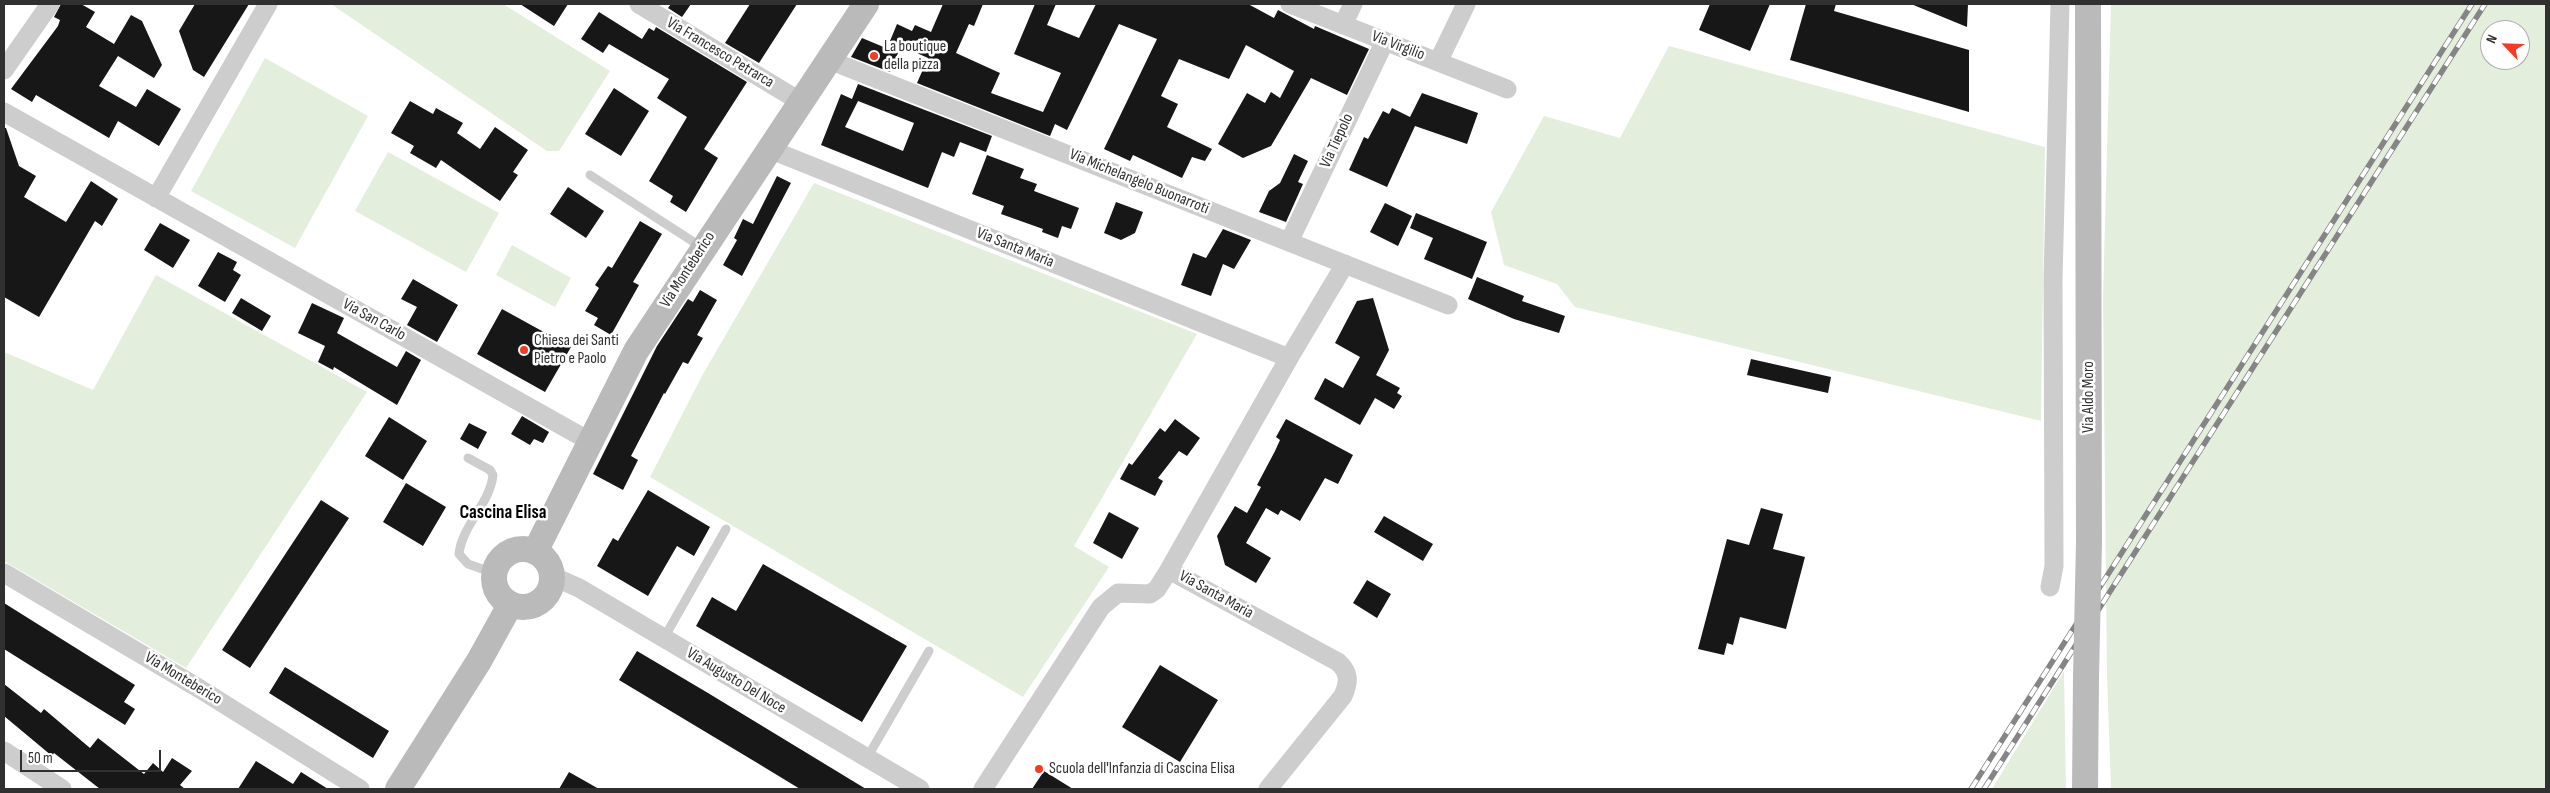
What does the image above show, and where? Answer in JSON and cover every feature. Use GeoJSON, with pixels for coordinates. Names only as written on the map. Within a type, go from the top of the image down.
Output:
{"type":"FeatureCollection","features":[{"type":"Feature","properties":{"kind":"street"},"geometry":{"type":"LineString","coordinates":[[4,70],[50,4]]}},
{"type":"Feature","properties":{"kind":"street"},"geometry":{"type":"LineString","coordinates":[[156,198],[268,4]]}},
{"type":"Feature","properties":{"kind":"street","name":"Via Francesco Petrarca"},"geometry":{"type":"LineString","coordinates":[[639,4],[801,102]]}},
{"type":"Feature","properties":{"kind":"street","name":"Via Monteberico"},"geometry":{"type":"LineString","coordinates":[[535,552],[636,351],[866,4]]}},
{"type":"Feature","properties":{"kind":"street","name":"Via Virgilio"},"geometry":{"type":"LineString","coordinates":[[1290,4],[1507,89]]}},
{"type":"Feature","properties":{"kind":"street"},"geometry":{"type":"LineString","coordinates":[[1343,25],[1353,4]]}},
{"type":"Feature","properties":{"kind":"street"},"geometry":{"type":"LineString","coordinates":[[1438,62],[1466,4]]}},
{"type":"Feature","properties":{"kind":"street"},"geometry":{"type":"LineString","coordinates":[[2050,587],[2054,566],[2053,280],[2060,4]]}},
{"type":"Feature","properties":{"kind":"street","name":"Via Aldo Moro"},"geometry":{"type":"LineString","coordinates":[[2085,789],[2089,542],[2088,4]]}},
{"type":"Feature","properties":{"kind":"street","name":"Via Tiepolo"},"geometry":{"type":"LineString","coordinates":[[1289,242],[1385,41]]}},
{"type":"Feature","properties":{"kind":"street","name":"Via Michelangelo Buonarroti"},"geometry":{"type":"LineString","coordinates":[[829,60],[1448,305]]}},
{"type":"Feature","properties":{"kind":"street","name":"Via San Carlo"},"geometry":{"type":"LineString","coordinates":[[4,112],[591,442]]}},
{"type":"Feature","properties":{"kind":"street","name":"Via Santa Maria"},"geometry":{"type":"LineString","coordinates":[[769,149],[1289,358]]}},
{"type":"Feature","properties":{"kind":"street","name":"Via Santa Maria"},"geometry":{"type":"LineString","coordinates":[[1268,789],[1334,708],[1347,686],[1346,671],[1338,662],[1169,570],[1289,358],[1345,264]]}},
{"type":"Feature","properties":{"kind":"street"},"geometry":{"type":"LineString","coordinates":[[520,549],[535,552],[544,558],[549,566],[552,576],[551,586],[539,602],[525,607],[510,604],[497,592],[494,573],[496,566],[506,554],[520,549]]}},
{"type":"Feature","properties":{"kind":"street"},"geometry":{"type":"LineString","coordinates":[[983,789],[1101,608],[1118,593],[1150,594],[1157,589],[1169,570]]}},
{"type":"Feature","properties":{"kind":"street","name":"Via Monteberico"},"geometry":{"type":"LineString","coordinates":[[4,573],[200,689],[360,789]]}},
{"type":"Feature","properties":{"kind":"street","name":"Via Augusto Del Noce"},"geometry":{"type":"LineString","coordinates":[[552,576],[579,588],[920,789]]}},
{"type":"Feature","properties":{"kind":"street"},"geometry":{"type":"LineString","coordinates":[[398,789],[470,677],[510,604]]}},
{"type":"Feature","properties":{"kind":"street"},"geometry":{"type":"LineString","coordinates":[[4,751],[62,789]]}},
{"type":"Feature","properties":{"kind":"lane"},"geometry":{"type":"LineString","coordinates":[[590,175],[703,248]]}},
{"type":"Feature","properties":{"kind":"lane"},"geometry":{"type":"LineString","coordinates":[[468,458],[490,470],[493,475],[487,494],[463,537],[459,554],[468,564],[494,573]]}},
{"type":"Feature","properties":{"kind":"lane"},"geometry":{"type":"LineString","coordinates":[[664,638],[726,529]]}},
{"type":"Feature","properties":{"kind":"lane"},"geometry":{"type":"LineString","coordinates":[[867,758],[929,651]]}},
{"type":"Feature","properties":{"kind":"green space"},"geometry":{"type":"Polygon","coordinates":[[[331,4],[503,4],[610,71],[559,151],[547,151],[331,4]]]}},
{"type":"Feature","properties":{"kind":"green space"},"geometry":{"type":"Polygon","coordinates":[[[2111,4],[2546,4],[2546,789],[2111,789],[2107,675],[2103,297],[2111,4]]]}},
{"type":"Feature","properties":{"kind":"green space"},"geometry":{"type":"Polygon","coordinates":[[[1669,46],[2045,147],[2041,421],[1575,307],[1557,284],[1504,265],[1491,212],[1544,116],[1620,138],[1669,46]]]}},
{"type":"Feature","properties":{"kind":"green space"},"geometry":{"type":"Polygon","coordinates":[[[265,58],[368,116],[295,248],[191,191],[265,58]]]}},
{"type":"Feature","properties":{"kind":"green space"},"geometry":{"type":"Polygon","coordinates":[[[388,152],[499,213],[466,272],[355,211],[388,152]]]}},
{"type":"Feature","properties":{"kind":"green space"},"geometry":{"type":"Polygon","coordinates":[[[814,183],[1197,334],[1074,546],[1109,567],[1023,697],[650,477],[703,374],[814,183]]]}},
{"type":"Feature","properties":{"kind":"green space"},"geometry":{"type":"Polygon","coordinates":[[[512,245],[571,278],[555,307],[496,275],[512,245]]]}},
{"type":"Feature","properties":{"kind":"green space"},"geometry":{"type":"Polygon","coordinates":[[[156,275],[367,392],[186,668],[4,561],[4,352],[93,390],[156,275]]]}},
{"type":"Feature","properties":{"kind":"green space"},"geometry":{"type":"Polygon","coordinates":[[[2064,671],[2066,789],[1992,789],[2064,671]]]}},
{"type":"Feature","properties":{"kind":"building"},"geometry":{"type":"Polygon","coordinates":[[[61,4],[81,4],[95,12],[86,27],[114,44],[131,15],[142,21],[162,65],[154,78],[118,56],[99,86],[136,107],[147,89],[181,109],[159,146],[118,121],[109,138],[36,95],[32,102],[11,89],[58,26],[60,20],[54,17],[61,4]]]}},
{"type":"Feature","properties":{"kind":"building"},"geometry":{"type":"Polygon","coordinates":[[[195,4],[249,4],[204,77],[193,70],[179,31],[195,4]]]}},
{"type":"Feature","properties":{"kind":"building"},"geometry":{"type":"Polygon","coordinates":[[[520,4],[568,4],[554,26],[520,4]]]}},
{"type":"Feature","properties":{"kind":"building"},"geometry":{"type":"Polygon","coordinates":[[[671,4],[691,4],[682,17],[668,8],[671,4]]]}},
{"type":"Feature","properties":{"kind":"building"},"geometry":{"type":"Polygon","coordinates":[[[750,4],[797,4],[759,63],[725,43],[750,4]]]}},
{"type":"Feature","properties":{"kind":"building"},"geometry":{"type":"Polygon","coordinates":[[[943,4],[983,4],[974,26],[969,24],[956,53],[1000,73],[991,93],[1043,112],[1061,73],[1014,54],[1035,4],[1056,4],[1047,25],[1079,38],[1096,4],[1248,4],[1274,18],[1278,10],[1314,29],[1315,26],[1369,49],[1347,95],[1311,78],[1271,146],[1243,158],[1218,144],[1247,93],[1265,103],[1271,92],[1280,98],[1294,71],[1246,45],[1229,79],[1179,59],[1161,96],[1178,104],[1167,127],[1212,149],[1205,161],[1192,157],[1182,178],[1133,155],[1130,161],[1104,149],[1157,39],[1119,24],[1067,130],[1055,124],[1050,136],[917,83],[928,58],[890,41],[897,24],[912,31],[915,25],[931,32],[943,4]]]}},
{"type":"Feature","properties":{"kind":"building"},"geometry":{"type":"Polygon","coordinates":[[[1710,4],[1770,4],[1750,51],[1699,30],[1710,4]]]}},
{"type":"Feature","properties":{"kind":"building"},"geometry":{"type":"Polygon","coordinates":[[[1806,4],[1836,4],[1834,11],[1969,50],[1969,112],[1790,60],[1806,4]]]}},
{"type":"Feature","properties":{"kind":"building"},"geometry":{"type":"Polygon","coordinates":[[[1911,4],[1968,4],[1967,27],[1911,4]]]}},
{"type":"Feature","properties":{"kind":"building"},"geometry":{"type":"Polygon","coordinates":[[[599,12],[642,39],[649,28],[654,31],[656,27],[747,82],[704,149],[718,158],[686,212],[670,202],[673,196],[649,181],[687,117],[657,98],[669,79],[609,44],[603,53],[581,39],[599,12]]]}},
{"type":"Feature","properties":{"kind":"building","name":"La boutique della pizza"},"geometry":{"type":"Polygon","coordinates":[[[862,38],[898,53],[890,72],[851,57],[862,38]]]}},
{"type":"Feature","properties":{"kind":"building"},"geometry":{"type":"Polygon","coordinates":[[[858,84],[992,136],[986,152],[960,142],[954,157],[942,152],[928,188],[821,145],[841,94],[852,99],[858,84]],[[853,99],[858,101],[845,127],[903,151],[914,123],[853,99]]]}},
{"type":"Feature","properties":{"kind":"building"},"geometry":{"type":"Polygon","coordinates":[[[614,88],[649,111],[621,156],[585,134],[614,88]]]}},
{"type":"Feature","properties":{"kind":"building"},"geometry":{"type":"Polygon","coordinates":[[[1422,93],[1478,113],[1467,144],[1415,126],[1387,187],[1349,170],[1364,137],[1368,139],[1383,111],[1389,114],[1392,108],[1410,117],[1422,93]]]}},
{"type":"Feature","properties":{"kind":"building"},"geometry":{"type":"Polygon","coordinates":[[[410,101],[433,114],[436,108],[463,123],[457,133],[480,149],[495,127],[528,150],[513,172],[518,175],[500,201],[441,160],[436,168],[410,153],[414,146],[391,133],[410,101]]]}},
{"type":"Feature","properties":{"kind":"building"},"geometry":{"type":"Polygon","coordinates":[[[4,128],[6,128],[19,166],[36,176],[24,197],[66,222],[91,181],[118,199],[102,226],[95,221],[39,317],[4,297],[4,128]]]}},
{"type":"Feature","properties":{"kind":"building"},"geometry":{"type":"Polygon","coordinates":[[[1294,154],[1308,161],[1298,182],[1303,184],[1286,222],[1259,212],[1269,191],[1280,183],[1294,154]]]}},
{"type":"Feature","properties":{"kind":"building"},"geometry":{"type":"Polygon","coordinates":[[[987,155],[1024,169],[1020,178],[1037,184],[1034,191],[1079,208],[1071,229],[1062,226],[1058,238],[1042,232],[1043,229],[1001,214],[1004,206],[972,194],[987,155]]]}},
{"type":"Feature","properties":{"kind":"building"},"geometry":{"type":"Polygon","coordinates":[[[777,176],[791,183],[742,276],[723,265],[737,240],[734,238],[743,219],[753,224],[777,176]]]}},
{"type":"Feature","properties":{"kind":"building"},"geometry":{"type":"Polygon","coordinates":[[[568,187],[604,211],[586,238],[550,214],[568,187]]]}},
{"type":"Feature","properties":{"kind":"building"},"geometry":{"type":"Polygon","coordinates":[[[1116,202],[1143,212],[1135,233],[1121,240],[1104,233],[1116,202]]]}},
{"type":"Feature","properties":{"kind":"building"},"geometry":{"type":"Polygon","coordinates":[[[1385,203],[1412,216],[1398,246],[1370,232],[1385,203]]]}},
{"type":"Feature","properties":{"kind":"building"},"geometry":{"type":"Polygon","coordinates":[[[1416,213],[1487,242],[1472,279],[1424,259],[1433,238],[1410,228],[1416,213]]]}},
{"type":"Feature","properties":{"kind":"building"},"geometry":{"type":"Polygon","coordinates":[[[640,221],[662,234],[633,282],[639,285],[611,335],[594,325],[598,318],[585,311],[599,288],[595,285],[608,266],[612,268],[640,221]]]}},
{"type":"Feature","properties":{"kind":"building"},"geometry":{"type":"Polygon","coordinates":[[[160,223],[190,240],[173,268],[144,250],[160,223]]]}},
{"type":"Feature","properties":{"kind":"building"},"geometry":{"type":"Polygon","coordinates":[[[1223,229],[1251,240],[1234,269],[1223,264],[1211,296],[1181,285],[1193,253],[1206,258],[1223,229]]]}},
{"type":"Feature","properties":{"kind":"building"},"geometry":{"type":"Polygon","coordinates":[[[218,252],[237,262],[233,270],[241,275],[225,302],[198,286],[218,252]]]}},
{"type":"Feature","properties":{"kind":"building"},"geometry":{"type":"Polygon","coordinates":[[[1477,277],[1524,296],[1522,301],[1565,316],[1559,333],[1514,319],[1468,299],[1477,277]]]}},
{"type":"Feature","properties":{"kind":"building"},"geometry":{"type":"Polygon","coordinates":[[[413,279],[458,305],[437,342],[407,325],[417,307],[401,299],[413,279]]]}},
{"type":"Feature","properties":{"kind":"building"},"geometry":{"type":"Polygon","coordinates":[[[700,290],[717,300],[697,335],[703,338],[688,364],[683,362],[664,393],[631,456],[638,460],[623,490],[593,474],[657,346],[688,299],[693,302],[700,290]]]}},
{"type":"Feature","properties":{"kind":"building"},"geometry":{"type":"Polygon","coordinates":[[[241,298],[271,316],[262,331],[232,313],[241,298]]]}},
{"type":"Feature","properties":{"kind":"building"},"geometry":{"type":"Polygon","coordinates":[[[1373,298],[1389,350],[1376,375],[1400,388],[1397,393],[1402,396],[1394,409],[1375,398],[1360,425],[1314,399],[1325,378],[1343,388],[1360,357],[1335,343],[1357,301],[1373,298]]]}},
{"type":"Feature","properties":{"kind":"building"},"geometry":{"type":"Polygon","coordinates":[[[312,303],[344,318],[337,333],[397,367],[406,351],[421,360],[397,405],[334,367],[333,370],[318,362],[325,346],[298,333],[312,303]]]}},
{"type":"Feature","properties":{"kind":"building","name":"Chiesa dei Santi Pietro e Paolo"},"geometry":{"type":"Polygon","coordinates":[[[502,309],[571,347],[545,392],[477,354],[502,309]]]}},
{"type":"Feature","properties":{"kind":"building"},"geometry":{"type":"Polygon","coordinates":[[[1751,359],[1831,377],[1828,393],[1747,375],[1751,359]]]}},
{"type":"Feature","properties":{"kind":"building"},"geometry":{"type":"Polygon","coordinates":[[[522,416],[549,432],[543,443],[534,439],[530,445],[511,434],[522,416]]]}},
{"type":"Feature","properties":{"kind":"building"},"geometry":{"type":"Polygon","coordinates":[[[389,417],[427,441],[403,480],[365,456],[389,417]]]}},
{"type":"Feature","properties":{"kind":"building"},"geometry":{"type":"Polygon","coordinates":[[[1175,419],[1200,438],[1187,456],[1179,451],[1158,478],[1163,481],[1155,496],[1120,479],[1129,463],[1132,465],[1160,428],[1165,432],[1175,419]]]}},
{"type":"Feature","properties":{"kind":"building"},"geometry":{"type":"Polygon","coordinates":[[[1286,419],[1353,455],[1338,484],[1325,478],[1300,521],[1281,510],[1278,515],[1266,508],[1246,543],[1271,558],[1256,583],[1225,565],[1217,536],[1235,506],[1247,513],[1261,487],[1257,485],[1280,440],[1276,437],[1286,419]]]}},
{"type":"Feature","properties":{"kind":"building"},"geometry":{"type":"Polygon","coordinates":[[[469,423],[487,432],[478,449],[460,439],[469,423]]]}},
{"type":"Feature","properties":{"kind":"building"},"geometry":{"type":"Polygon","coordinates":[[[406,483],[446,507],[423,546],[383,522],[406,483]]]}},
{"type":"Feature","properties":{"kind":"building"},"geometry":{"type":"Polygon","coordinates":[[[648,490],[710,527],[694,556],[677,546],[648,596],[597,566],[613,538],[618,541],[648,490]]]}},
{"type":"Feature","properties":{"kind":"building"},"geometry":{"type":"Polygon","coordinates":[[[321,500],[349,518],[250,668],[222,650],[321,500]]]}},
{"type":"Feature","properties":{"kind":"building"},"geometry":{"type":"Polygon","coordinates":[[[1761,508],[1783,514],[1773,549],[1805,557],[1786,629],[1740,617],[1733,645],[1727,643],[1724,655],[1698,649],[1727,539],[1749,545],[1761,508]]]}},
{"type":"Feature","properties":{"kind":"building"},"geometry":{"type":"Polygon","coordinates":[[[1109,512],[1139,528],[1122,559],[1093,543],[1109,512]]]}},
{"type":"Feature","properties":{"kind":"building"},"geometry":{"type":"Polygon","coordinates":[[[1384,516],[1433,544],[1423,561],[1374,532],[1384,516]]]}},
{"type":"Feature","properties":{"kind":"building"},"geometry":{"type":"Polygon","coordinates":[[[763,564],[907,646],[862,722],[696,626],[712,597],[736,611],[763,564]]]}},
{"type":"Feature","properties":{"kind":"building"},"geometry":{"type":"Polygon","coordinates":[[[1367,580],[1391,594],[1377,618],[1353,603],[1367,580]]]}},
{"type":"Feature","properties":{"kind":"building"},"geometry":{"type":"Polygon","coordinates":[[[4,603],[135,685],[124,702],[135,709],[125,725],[4,649],[4,603]]]}},
{"type":"Feature","properties":{"kind":"building"},"geometry":{"type":"Polygon","coordinates":[[[637,651],[866,789],[800,789],[619,680],[637,651]]]}},
{"type":"Feature","properties":{"kind":"building"},"geometry":{"type":"Polygon","coordinates":[[[1160,665],[1218,700],[1180,762],[1122,727],[1160,665]]]}},
{"type":"Feature","properties":{"kind":"building"},"geometry":{"type":"Polygon","coordinates":[[[285,667],[389,731],[373,758],[269,693],[285,667]]]}},
{"type":"Feature","properties":{"kind":"building"},"geometry":{"type":"Polygon","coordinates":[[[4,684],[41,713],[44,709],[90,748],[98,738],[144,774],[153,763],[163,772],[172,758],[192,771],[180,785],[185,789],[100,789],[54,753],[52,756],[4,716],[4,684]]]}},
{"type":"Feature","properties":{"kind":"building"},"geometry":{"type":"Polygon","coordinates":[[[256,761],[293,784],[301,772],[328,789],[238,789],[256,761]]]}},
{"type":"Feature","properties":{"kind":"building"},"geometry":{"type":"Polygon","coordinates":[[[1044,771],[1073,789],[1032,789],[1044,771]]]}},
{"type":"Feature","properties":{"kind":"building"},"geometry":{"type":"Polygon","coordinates":[[[569,772],[599,789],[559,789],[569,772]]]}},
{"type":"Feature","properties":{"kind":"railway"},"geometry":{"type":"LineString","coordinates":[[1971,789],[2472,4]]}},
{"type":"Feature","properties":{"kind":"railway"},"geometry":{"type":"LineString","coordinates":[[1984,789],[2485,4]]}},
{"type":"Feature","properties":{"kind":"place","name":"La boutique della pizza"},"geometry":{"type":"Point","coordinates":[874,56]}},
{"type":"Feature","properties":{"kind":"place","name":"Chiesa dei Santi Pietro e Paolo"},"geometry":{"type":"Point","coordinates":[524,350]}},
{"type":"Feature","properties":{"kind":"place","name":"Scuola dell'Infanzia di Cascina Elisa"},"geometry":{"type":"Point","coordinates":[1039,769]}},
{"type":"Feature","properties":{"kind":"district","name":"Cascina Elisa"},"geometry":{"type":"Point","coordinates":[503,513]}}]}
